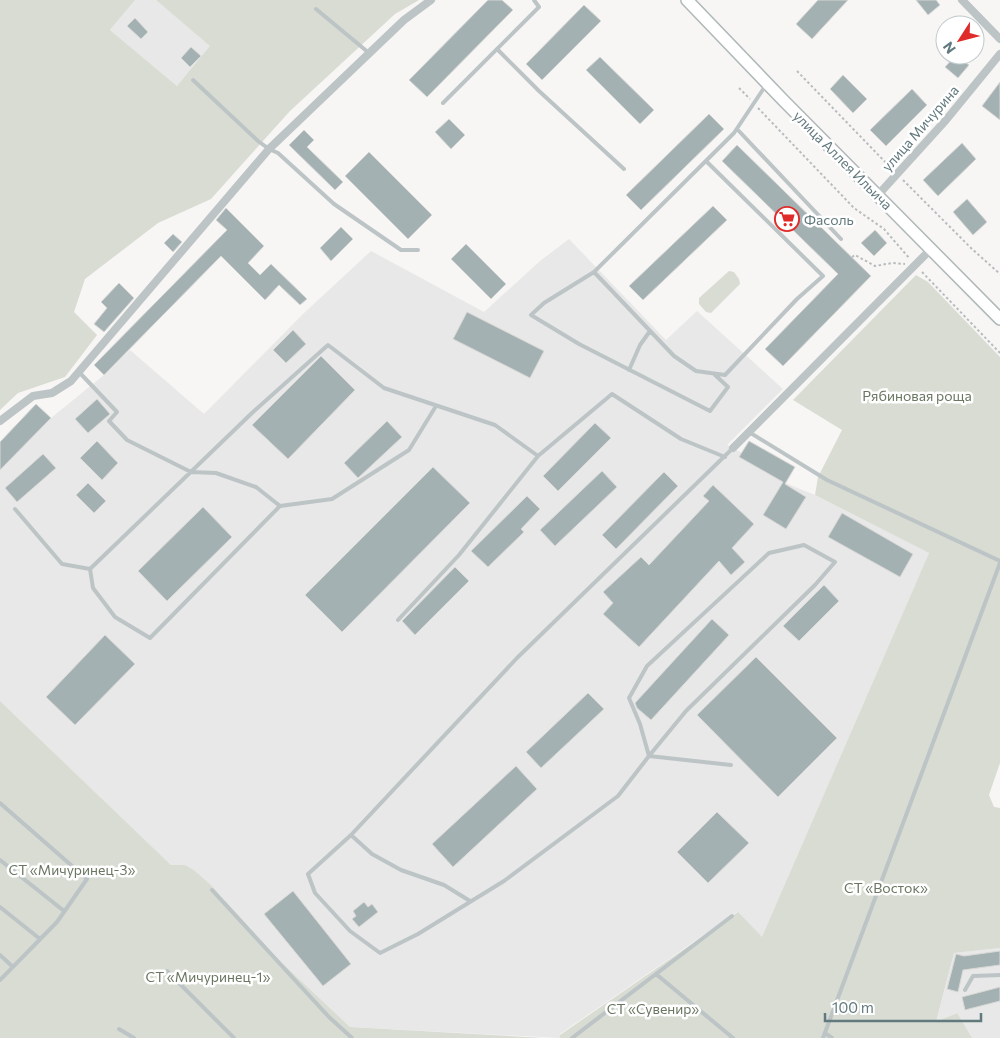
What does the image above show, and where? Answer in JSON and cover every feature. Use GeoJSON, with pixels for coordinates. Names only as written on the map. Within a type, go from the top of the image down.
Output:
{"type":"FeatureCollection","features":[{"type":"Feature","properties":{"kind":"main road","name":"улица Аллея Ильича"},"geometry":{"type":"LineString","coordinates":[[687,0],[1000,319]]}},
{"type":"Feature","properties":{"kind":"street"},"geometry":{"type":"LineString","coordinates":[[0,421],[33,396],[52,393],[71,381],[269,149],[404,20],[430,0]]}},
{"type":"Feature","properties":{"kind":"street"},"geometry":{"type":"LineString","coordinates":[[962,0],[1000,39]]}},
{"type":"Feature","properties":{"kind":"street","name":"улица Мичурина"},"geometry":{"type":"LineString","coordinates":[[878,195],[946,120],[1000,54]]}},
{"type":"Feature","properties":{"kind":"street"},"geometry":{"type":"LineString","coordinates":[[733,448],[931,249]]}},
{"type":"Feature","properties":{"kind":"lane"},"geometry":{"type":"LineString","coordinates":[[443,104],[539,7],[534,0]]}},
{"type":"Feature","properties":{"kind":"lane"},"geometry":{"type":"LineString","coordinates":[[316,9],[369,53]]}},
{"type":"Feature","properties":{"kind":"lane"},"geometry":{"type":"LineString","coordinates":[[497,49],[624,169]]}},
{"type":"Feature","properties":{"kind":"lane"},"geometry":{"type":"LineString","coordinates":[[193,80],[269,149],[278,153],[334,204],[401,250],[418,250]]}},
{"type":"Feature","properties":{"kind":"lane"},"geometry":{"type":"LineString","coordinates":[[714,374],[728,387],[710,411],[579,344],[531,315],[544,303],[594,272],[737,129],[767,83]]}},
{"type":"Feature","properties":{"kind":"lane"},"geometry":{"type":"LineString","coordinates":[[737,129],[841,239]]}},
{"type":"Feature","properties":{"kind":"lane"},"geometry":{"type":"LineString","coordinates":[[594,272],[674,356],[696,371],[725,376],[798,299],[823,276],[706,161]]}},
{"type":"Feature","properties":{"kind":"lane"},"geometry":{"type":"LineString","coordinates":[[629,370],[640,345],[650,331]]}},
{"type":"Feature","properties":{"kind":"lane"},"geometry":{"type":"LineString","coordinates":[[90,569],[254,412],[328,345],[384,388],[495,425],[538,456]]}},
{"type":"Feature","properties":{"kind":"lane"},"geometry":{"type":"LineString","coordinates":[[79,372],[117,412],[109,422],[127,440],[191,472],[216,474],[256,487],[280,506]]}},
{"type":"Feature","properties":{"kind":"lane"},"geometry":{"type":"LineString","coordinates":[[398,620],[459,554],[538,456],[612,394],[681,439],[725,457]]}},
{"type":"Feature","properties":{"kind":"lane"},"geometry":{"type":"LineString","coordinates":[[90,569],[93,588],[115,616],[150,638],[280,506],[332,499],[410,450],[436,406]]}},
{"type":"Feature","properties":{"kind":"lane"},"geometry":{"type":"LineString","coordinates":[[748,432],[827,480],[1000,562],[823,1038]]}},
{"type":"Feature","properties":{"kind":"lane"},"geometry":{"type":"LineString","coordinates":[[649,756],[640,724],[628,698],[647,666],[769,553],[804,545],[835,562],[815,585],[686,711],[618,796],[504,881],[418,934],[380,952],[350,931],[315,893],[308,874],[350,835],[517,658],[733,448]]}},
{"type":"Feature","properties":{"kind":"lane"},"geometry":{"type":"LineString","coordinates":[[15,509],[62,564],[90,569]]}},
{"type":"Feature","properties":{"kind":"lane"},"geometry":{"type":"LineString","coordinates":[[649,756],[731,765]]}},
{"type":"Feature","properties":{"kind":"lane"},"geometry":{"type":"LineString","coordinates":[[0,803],[87,879],[57,922],[0,980]]}},
{"type":"Feature","properties":{"kind":"lane"},"geometry":{"type":"LineString","coordinates":[[350,835],[372,854],[401,870],[444,885],[470,902]]}},
{"type":"Feature","properties":{"kind":"lane"},"geometry":{"type":"LineString","coordinates":[[0,860],[64,911]]}},
{"type":"Feature","properties":{"kind":"lane"},"geometry":{"type":"LineString","coordinates":[[212,890],[329,1017],[352,1038]]}},
{"type":"Feature","properties":{"kind":"lane"},"geometry":{"type":"LineString","coordinates":[[0,907],[40,939]]}},
{"type":"Feature","properties":{"kind":"lane"},"geometry":{"type":"LineString","coordinates":[[572,1038],[732,916]]}},
{"type":"Feature","properties":{"kind":"lane"},"geometry":{"type":"LineString","coordinates":[[0,955],[13,967]]}},
{"type":"Feature","properties":{"kind":"lane"},"geometry":{"type":"LineString","coordinates":[[166,971],[234,1038]]}},
{"type":"Feature","properties":{"kind":"lane"},"geometry":{"type":"LineString","coordinates":[[656,974],[733,1038]]}},
{"type":"Feature","properties":{"kind":"lane"},"geometry":{"type":"LineString","coordinates":[[966,990],[973,976],[1000,976]]}},
{"type":"Feature","properties":{"kind":"lane"},"geometry":{"type":"LineString","coordinates":[[119,1029],[134,1038]]}},
{"type":"Feature","properties":{"kind":"lane"},"geometry":{"type":"LineString","coordinates":[[825,1033],[832,1038]]}},
{"type":"Feature","properties":{"kind":"path"},"geometry":{"type":"LineString","coordinates":[[739,88],[854,208],[884,229],[914,264],[1000,353]]}},
{"type":"Feature","properties":{"kind":"path"},"geometry":{"type":"LineString","coordinates":[[852,258],[855,255],[875,266],[892,263],[914,264]]}},
{"type":"Feature","properties":{"kind":"shaded area"},"geometry":{"type":"Polygon","coordinates":[[[135,0],[156,0],[211,46],[177,86],[110,30],[135,0]]]}},
{"type":"Feature","properties":{"kind":"shaded area"},"geometry":{"type":"Polygon","coordinates":[[[569,239],[666,340],[697,311],[783,389],[727,445],[742,453],[740,458],[785,483],[815,495],[929,553],[762,938],[737,912],[560,1034],[560,1038],[350,1027],[281,962],[211,885],[194,870],[185,865],[171,865],[0,701],[0,470],[51,418],[104,375],[130,350],[204,414],[303,314],[371,251],[484,312],[540,261],[569,239]]]}},
{"type":"Feature","properties":{"kind":"shaded area"},"geometry":{"type":"Polygon","coordinates":[[[1000,948],[1000,1038],[972,1038],[956,1013],[936,1023],[954,953],[1000,948]]]}},
{"type":"Feature","properties":{"kind":"green space"},"geometry":{"type":"Polygon","coordinates":[[[0,0],[135,0],[110,30],[177,86],[210,46],[156,0],[419,0],[395,14],[290,111],[211,199],[158,223],[85,279],[74,312],[97,335],[65,377],[18,393],[0,410],[0,0]]]}},
{"type":"Feature","properties":{"kind":"green space"},"geometry":{"type":"Polygon","coordinates":[[[729,271],[734,272],[740,284],[711,313],[706,312],[699,304],[699,298],[729,271]]]}},
{"type":"Feature","properties":{"kind":"green space","name":"СТ «Восток»"},"geometry":{"type":"Polygon","coordinates":[[[916,275],[928,282],[1000,357],[1000,763],[989,795],[994,807],[1000,808],[1000,948],[954,953],[936,1022],[957,1013],[972,1038],[560,1038],[560,1035],[738,912],[762,937],[929,553],[815,495],[818,477],[842,430],[793,400],[916,275]]]}},
{"type":"Feature","properties":{"kind":"green space"},"geometry":{"type":"Polygon","coordinates":[[[0,701],[171,865],[185,865],[194,870],[211,885],[281,962],[350,1027],[544,1038],[0,1038],[0,701]]]}},
{"type":"Feature","properties":{"kind":"building"},"geometry":{"type":"Polygon","coordinates":[[[488,0],[502,0],[513,10],[427,97],[409,80],[488,0]]]}},
{"type":"Feature","properties":{"kind":"building"},"geometry":{"type":"Polygon","coordinates":[[[818,0],[848,0],[812,39],[796,24],[818,0]]]}},
{"type":"Feature","properties":{"kind":"building"},"geometry":{"type":"Polygon","coordinates":[[[916,0],[936,0],[940,5],[928,15],[916,0]]]}},
{"type":"Feature","properties":{"kind":"building"},"geometry":{"type":"Polygon","coordinates":[[[584,5],[601,21],[542,80],[526,64],[584,5]]]}},
{"type":"Feature","properties":{"kind":"building"},"geometry":{"type":"Polygon","coordinates":[[[135,18],[148,32],[141,39],[127,26],[135,18]]]}},
{"type":"Feature","properties":{"kind":"building"},"geometry":{"type":"Polygon","coordinates":[[[191,47],[201,56],[190,67],[181,58],[191,47]]]}},
{"type":"Feature","properties":{"kind":"building"},"geometry":{"type":"Polygon","coordinates":[[[600,57],[654,110],[640,124],[586,70],[600,57]]]}},
{"type":"Feature","properties":{"kind":"building"},"geometry":{"type":"Polygon","coordinates":[[[947,65],[969,65],[958,78],[945,67],[947,65]]]}},
{"type":"Feature","properties":{"kind":"building"},"geometry":{"type":"Polygon","coordinates":[[[843,75],[867,99],[853,113],[830,89],[843,75]]]}},
{"type":"Feature","properties":{"kind":"building"},"geometry":{"type":"Polygon","coordinates":[[[1000,82],[1000,120],[982,106],[1000,82]]]}},
{"type":"Feature","properties":{"kind":"building"},"geometry":{"type":"Polygon","coordinates":[[[912,89],[927,105],[886,146],[870,130],[912,89]]]}},
{"type":"Feature","properties":{"kind":"building"},"geometry":{"type":"Polygon","coordinates":[[[709,114],[724,129],[641,210],[626,195],[709,114]]]}},
{"type":"Feature","properties":{"kind":"building"},"geometry":{"type":"Polygon","coordinates":[[[449,119],[465,135],[451,149],[435,132],[449,119]]]}},
{"type":"Feature","properties":{"kind":"building"},"geometry":{"type":"Polygon","coordinates":[[[304,130],[314,140],[307,147],[343,182],[335,190],[289,145],[304,130]]]}},
{"type":"Feature","properties":{"kind":"building"},"geometry":{"type":"Polygon","coordinates":[[[962,143],[976,159],[938,196],[923,180],[962,143]]]}},
{"type":"Feature","properties":{"kind":"building"},"geometry":{"type":"Polygon","coordinates":[[[737,145],[871,276],[783,366],[765,349],[838,274],[722,161],[737,145]]]}},
{"type":"Feature","properties":{"kind":"building"},"geometry":{"type":"Polygon","coordinates":[[[369,152],[432,215],[408,239],[345,176],[369,152]]]}},
{"type":"Feature","properties":{"kind":"building"},"geometry":{"type":"Polygon","coordinates":[[[967,199],[987,222],[973,235],[953,212],[967,199]]]}},
{"type":"Feature","properties":{"kind":"building"},"geometry":{"type":"Polygon","coordinates":[[[713,206],[727,220],[643,300],[629,286],[713,206]]]}},
{"type":"Feature","properties":{"kind":"building"},"geometry":{"type":"Polygon","coordinates":[[[226,208],[264,246],[248,263],[260,275],[271,264],[307,299],[300,305],[279,285],[265,300],[221,256],[104,375],[94,365],[227,230],[216,220],[226,208]]]}},
{"type":"Feature","properties":{"kind":"building"},"geometry":{"type":"Polygon","coordinates":[[[341,227],[353,239],[331,261],[320,248],[341,227]]]}},
{"type":"Feature","properties":{"kind":"building"},"geometry":{"type":"Polygon","coordinates":[[[875,230],[887,243],[874,256],[861,243],[875,230]]]}},
{"type":"Feature","properties":{"kind":"building"},"geometry":{"type":"Polygon","coordinates":[[[173,234],[182,242],[173,252],[164,243],[173,234]]]}},
{"type":"Feature","properties":{"kind":"building"},"geometry":{"type":"Polygon","coordinates":[[[466,244],[506,284],[491,299],[451,259],[466,244]]]}},
{"type":"Feature","properties":{"kind":"building"},"geometry":{"type":"Polygon","coordinates":[[[119,283],[134,298],[104,332],[94,324],[107,308],[101,302],[119,283]]]}},
{"type":"Feature","properties":{"kind":"building"},"geometry":{"type":"Polygon","coordinates":[[[467,312],[544,351],[530,378],[453,339],[467,312]]]}},
{"type":"Feature","properties":{"kind":"building"},"geometry":{"type":"Polygon","coordinates":[[[293,330],[306,344],[286,363],[273,350],[293,330]]]}},
{"type":"Feature","properties":{"kind":"building"},"geometry":{"type":"Polygon","coordinates":[[[321,356],[355,390],[288,459],[252,425],[321,356]]]}},
{"type":"Feature","properties":{"kind":"building"},"geometry":{"type":"Polygon","coordinates":[[[97,399],[110,414],[88,433],[75,419],[97,399]]]}},
{"type":"Feature","properties":{"kind":"building"},"geometry":{"type":"Polygon","coordinates":[[[36,404],[51,418],[0,470],[0,442],[36,404]]]}},
{"type":"Feature","properties":{"kind":"building"},"geometry":{"type":"Polygon","coordinates":[[[387,421],[402,437],[358,478],[344,463],[387,421]]]}},
{"type":"Feature","properties":{"kind":"building"},"geometry":{"type":"Polygon","coordinates":[[[595,423],[611,438],[558,491],[543,476],[595,423]]]}},
{"type":"Feature","properties":{"kind":"building"},"geometry":{"type":"Polygon","coordinates":[[[97,441],[118,463],[102,480],[80,458],[97,441]]]}},
{"type":"Feature","properties":{"kind":"building"},"geometry":{"type":"Polygon","coordinates":[[[749,441],[795,467],[785,484],[806,497],[786,529],[763,515],[783,482],[739,457],[749,441]]]}},
{"type":"Feature","properties":{"kind":"building"},"geometry":{"type":"Polygon","coordinates":[[[43,454],[56,468],[17,502],[5,488],[43,454]]]}},
{"type":"Feature","properties":{"kind":"building"},"geometry":{"type":"Polygon","coordinates":[[[433,467],[470,503],[342,632],[305,595],[433,467]]]}},
{"type":"Feature","properties":{"kind":"building"},"geometry":{"type":"Polygon","coordinates":[[[602,471],[617,487],[555,546],[540,530],[602,471]]]}},
{"type":"Feature","properties":{"kind":"building"},"geometry":{"type":"Polygon","coordinates":[[[664,472],[678,486],[616,549],[602,535],[664,472]]]}},
{"type":"Feature","properties":{"kind":"building"},"geometry":{"type":"Polygon","coordinates":[[[88,483],[106,501],[94,513],[76,495],[88,483]]]}},
{"type":"Feature","properties":{"kind":"building"},"geometry":{"type":"Polygon","coordinates":[[[713,485],[754,524],[732,548],[745,562],[731,575],[719,561],[639,647],[603,614],[613,603],[603,592],[641,557],[649,565],[709,501],[703,496],[713,485]]]}},
{"type":"Feature","properties":{"kind":"building"},"geometry":{"type":"Polygon","coordinates":[[[527,496],[540,509],[521,529],[524,532],[488,567],[471,551],[527,496]]]}},
{"type":"Feature","properties":{"kind":"building"},"geometry":{"type":"Polygon","coordinates":[[[203,507],[232,537],[167,601],[138,571],[203,507]]]}},
{"type":"Feature","properties":{"kind":"building"},"geometry":{"type":"Polygon","coordinates":[[[842,513],[913,554],[900,577],[828,537],[842,513]]]}},
{"type":"Feature","properties":{"kind":"building"},"geometry":{"type":"Polygon","coordinates":[[[455,567],[469,581],[415,635],[402,621],[455,567]]]}},
{"type":"Feature","properties":{"kind":"building"},"geometry":{"type":"Polygon","coordinates":[[[824,585],[839,601],[799,641],[783,626],[824,585]]]}},
{"type":"Feature","properties":{"kind":"building"},"geometry":{"type":"Polygon","coordinates":[[[712,619],[729,635],[651,720],[637,708],[635,703],[712,619]]]}},
{"type":"Feature","properties":{"kind":"building"},"geometry":{"type":"Polygon","coordinates":[[[105,635],[135,664],[75,725],[46,697],[105,635]]]}},
{"type":"Feature","properties":{"kind":"building"},"geometry":{"type":"Polygon","coordinates":[[[756,657],[837,738],[778,797],[697,715],[756,657]]]}},
{"type":"Feature","properties":{"kind":"building"},"geometry":{"type":"Polygon","coordinates":[[[588,693],[604,709],[541,768],[526,752],[588,693]]]}},
{"type":"Feature","properties":{"kind":"building"},"geometry":{"type":"Polygon","coordinates":[[[516,766],[537,789],[453,867],[432,844],[516,766]]]}},
{"type":"Feature","properties":{"kind":"building"},"geometry":{"type":"Polygon","coordinates":[[[717,812],[749,843],[708,883],[677,852],[717,812]]]}},
{"type":"Feature","properties":{"kind":"building"},"geometry":{"type":"Polygon","coordinates":[[[293,891],[351,964],[323,986],[264,914],[293,891]]]}},
{"type":"Feature","properties":{"kind":"building"},"geometry":{"type":"Polygon","coordinates":[[[364,902],[368,907],[372,904],[378,912],[359,927],[352,919],[356,916],[353,911],[364,902]]]}},
{"type":"Feature","properties":{"kind":"building"},"geometry":{"type":"Polygon","coordinates":[[[1000,951],[1000,965],[963,970],[958,992],[947,989],[956,954],[964,956],[1000,951]]]}},
{"type":"Feature","properties":{"kind":"building"},"geometry":{"type":"Polygon","coordinates":[[[1000,987],[1000,1001],[965,1010],[962,997],[1000,987]]]}},
{"type":"Feature","properties":{"kind":"place","name":"Фасоль"},"geometry":{"type":"Point","coordinates":[787,219]}},
{"type":"Feature","properties":{"kind":"park label","name":"Рябиновая роща"},"geometry":{"type":"Point","coordinates":[917,395]}},
{"type":"Feature","properties":{"kind":"park label","name":"СТ «Мичуринец-3»"},"geometry":{"type":"Point","coordinates":[72,869]}},
{"type":"Feature","properties":{"kind":"park label","name":"СТ «Мичуринец-1»"},"geometry":{"type":"Point","coordinates":[208,976]}},
{"type":"Feature","properties":{"kind":"park label","name":"СТ «Сувенир»"},"geometry":{"type":"Point","coordinates":[653,1008]}}]}
